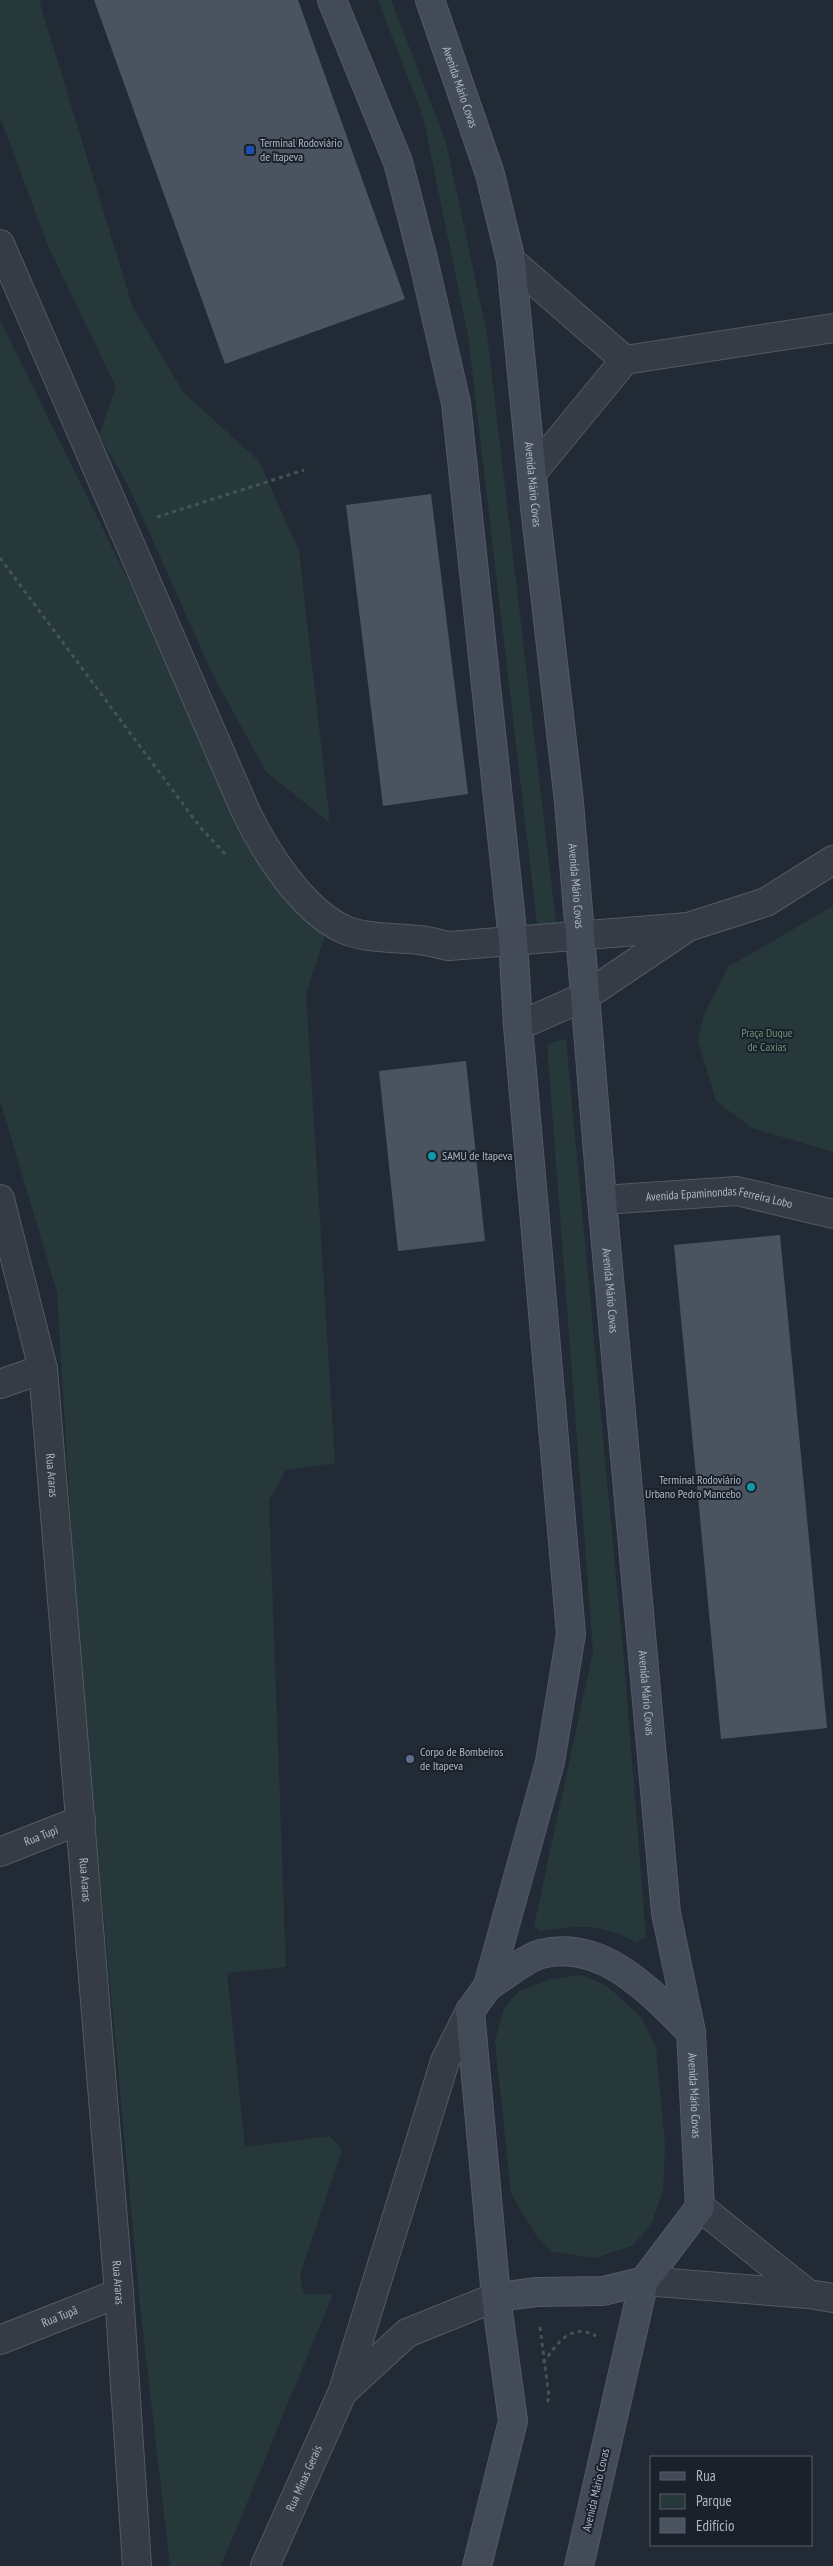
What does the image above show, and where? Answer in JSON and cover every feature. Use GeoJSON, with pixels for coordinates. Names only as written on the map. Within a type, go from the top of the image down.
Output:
{"type":"FeatureCollection","features":[{"type":"Feature","properties":{"kind":"main road"},"geometry":{"type":"LineString","coordinates":[[332,0],[398,162],[423,259],[456,403],[513,940],[518,1026],[571,1634],[550,1762],[488,1986],[470,2011],[496,2297],[513,2421],[477,2566]]}},
{"type":"Feature","properties":{"kind":"main road","name":"Avenida Mário Covas"},"geometry":{"type":"LineString","coordinates":[[430,0],[490,174],[510,261],[569,802],[581,935],[584,997],[666,1913],[691,2032],[700,2207],[644,2281],[579,2566]]}},
{"type":"Feature","properties":{"kind":"main road"},"geometry":{"type":"LineString","coordinates":[[488,1986],[540,1954],[573,1950],[597,1958],[629,1974],[646,1987],[691,2032]]}},
{"type":"Feature","properties":{"kind":"main road"},"geometry":{"type":"LineString","coordinates":[[496,2297],[537,2292],[602,2291],[644,2281]]}},
{"type":"Feature","properties":{"kind":"street"},"geometry":{"type":"LineString","coordinates":[[0,244],[246,812],[264,847],[303,896],[323,916],[343,929],[375,936],[420,940],[449,946],[688,927],[766,902],[833,860]]}},
{"type":"Feature","properties":{"kind":"street"},"geometry":{"type":"LineString","coordinates":[[510,261],[624,360]]}},
{"type":"Feature","properties":{"kind":"street"},"geometry":{"type":"LineString","coordinates":[[532,473],[624,360],[833,328]]}},
{"type":"Feature","properties":{"kind":"street"},"geometry":{"type":"LineString","coordinates":[[518,1026],[584,997],[688,927]]}},
{"type":"Feature","properties":{"kind":"street","name":"Avenida Epaminondas Ferreira Lobo"},"geometry":{"type":"LineString","coordinates":[[602,1200],[737,1191],[833,1214]]}},
{"type":"Feature","properties":{"kind":"street","name":"Rua Araras"},"geometry":{"type":"LineString","coordinates":[[0,1199],[43,1369],[119,2294],[137,2566]]}},
{"type":"Feature","properties":{"kind":"street"},"geometry":{"type":"LineString","coordinates":[[0,1384],[43,1369]]}},
{"type":"Feature","properties":{"kind":"street","name":"Rua Tupi"},"geometry":{"type":"LineString","coordinates":[[0,1852],[80,1820]]}},
{"type":"Feature","properties":{"kind":"street","name":"Rua Minas Gerais"},"geometry":{"type":"LineString","coordinates":[[265,2566],[344,2391],[445,2061],[470,2011]]}},
{"type":"Feature","properties":{"kind":"street"},"geometry":{"type":"LineString","coordinates":[[700,2207],[821,2296]]}},
{"type":"Feature","properties":{"kind":"street"},"geometry":{"type":"LineString","coordinates":[[644,2281],[821,2296]]}},
{"type":"Feature","properties":{"kind":"street","name":"Rua Tupã"},"geometry":{"type":"LineString","coordinates":[[0,2340],[119,2294]]}},
{"type":"Feature","properties":{"kind":"street"},"geometry":{"type":"LineString","coordinates":[[344,2391],[406,2333],[496,2297]]}},
{"type":"Feature","properties":{"kind":"path"},"geometry":{"type":"LineString","coordinates":[[123,527],[304,470]]}},
{"type":"Feature","properties":{"kind":"path"},"geometry":{"type":"LineString","coordinates":[[0,558],[200,827],[231,860]]}},
{"type":"Feature","properties":{"kind":"path"},"geometry":{"type":"LineString","coordinates":[[543,2363],[560,2339],[567,2334],[578,2331],[599,2337]]}},
{"type":"Feature","properties":{"kind":"green space"},"geometry":{"type":"Polygon","coordinates":[[[0,0],[39,0],[132,305],[183,392],[259,461],[299,551],[330,823],[266,772],[212,673],[129,487],[99,435],[116,387],[48,246],[0,117],[0,0]]]}},
{"type":"Feature","properties":{"kind":"green space"},"geometry":{"type":"Polygon","coordinates":[[[378,0],[391,0],[446,142],[487,334],[557,931],[538,932],[468,335],[423,117],[378,0]]]}},
{"type":"Feature","properties":{"kind":"green space"},"geometry":{"type":"Polygon","coordinates":[[[0,320],[267,862],[327,930],[306,994],[335,1463],[286,1470],[269,1500],[286,1967],[227,1973],[245,2147],[330,2136],[342,2150],[300,2275],[304,2294],[333,2294],[221,2566],[170,2566],[140,2305],[78,1641],[57,1292],[0,1101],[0,320]]]}},
{"type":"Feature","properties":{"kind":"green space","name":"Praça Duque de Caxias"},"geometry":{"type":"Polygon","coordinates":[[[833,906],[833,1152],[752,1128],[716,1101],[698,1041],[704,1014],[728,967],[833,906]]]}},
{"type":"Feature","properties":{"kind":"green space"},"geometry":{"type":"Polygon","coordinates":[[[566,1039],[625,1673],[646,1936],[636,1943],[612,1932],[590,1927],[540,1931],[534,1926],[593,1651],[547,1044],[566,1039]]]}},
{"type":"Feature","properties":{"kind":"green space"},"geometry":{"type":"Polygon","coordinates":[[[581,1975],[606,1985],[642,2018],[656,2047],[665,2146],[663,2191],[651,2225],[632,2246],[595,2258],[552,2252],[537,2237],[511,2194],[495,2041],[504,2008],[519,1991],[551,1979],[581,1975]]]}},
{"type":"Feature","properties":{"kind":"building","name":"Terminal Rodoviário de Itapeva"},"geometry":{"type":"Polygon","coordinates":[[[94,0],[298,0],[405,299],[225,364],[94,0]]]}},
{"type":"Feature","properties":{"kind":"building"},"geometry":{"type":"Polygon","coordinates":[[[431,494],[468,794],[383,806],[346,505],[431,494]]]}},
{"type":"Feature","properties":{"kind":"building","name":"SAMU de Itapeva"},"geometry":{"type":"Polygon","coordinates":[[[466,1061],[485,1241],[398,1251],[379,1071],[466,1061]]]}},
{"type":"Feature","properties":{"kind":"building","name":"Terminal Rodoviário Urbano Pedro Mancebo"},"geometry":{"type":"Polygon","coordinates":[[[780,1235],[827,1728],[721,1739],[674,1245],[780,1235]]]}},
{"type":"Feature","properties":{"kind":"place","name":"Terminal Rodoviário de Itapeva"},"geometry":{"type":"Point","coordinates":[250,150]}},
{"type":"Feature","properties":{"kind":"place","name":"SAMU de Itapeva"},"geometry":{"type":"Point","coordinates":[432,1156]}},
{"type":"Feature","properties":{"kind":"place","name":"Terminal Rodoviário Urbano Pedro Mancebo"},"geometry":{"type":"Point","coordinates":[751,1487]}},
{"type":"Feature","properties":{"kind":"place","name":"Corpo de Bombeiros de Itapeva"},"geometry":{"type":"Point","coordinates":[410,1759]}}]}
